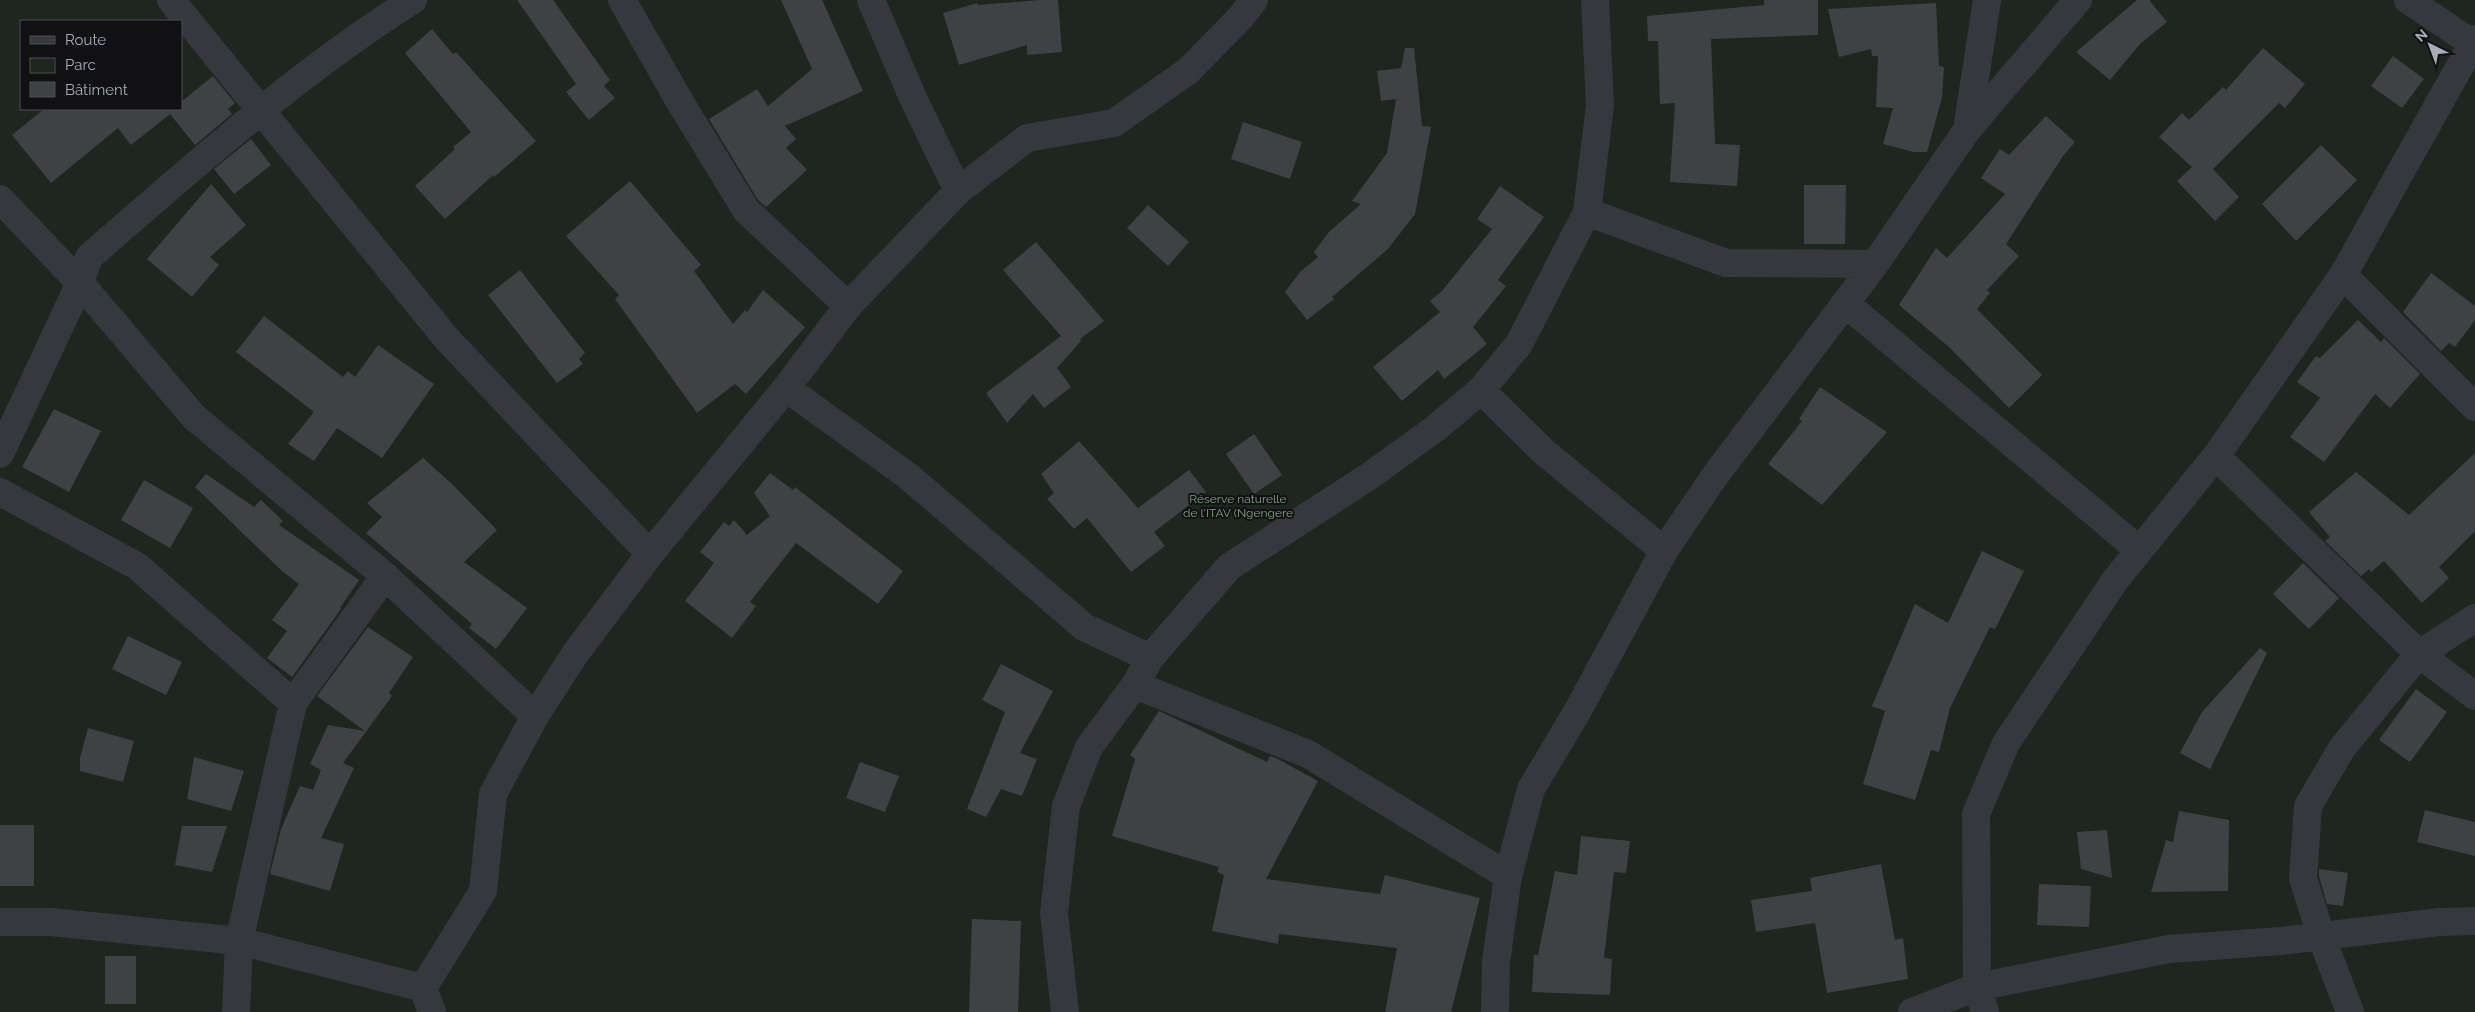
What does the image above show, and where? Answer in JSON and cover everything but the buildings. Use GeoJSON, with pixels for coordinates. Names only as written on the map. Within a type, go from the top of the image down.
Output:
{"type":"FeatureCollection","features":[{"type":"Feature","properties":{"kind":"street"},"geometry":{"type":"LineString","coordinates":[[171,0],[447,339],[650,554]]}},
{"type":"Feature","properties":{"kind":"street"},"geometry":{"type":"LineString","coordinates":[[0,454],[80,283],[89,257],[259,110],[365,30],[413,0]]}},
{"type":"Feature","properties":{"kind":"street"},"geometry":{"type":"LineString","coordinates":[[622,0],[680,102],[746,210],[848,306]]}},
{"type":"Feature","properties":{"kind":"street"},"geometry":{"type":"LineString","coordinates":[[871,0],[913,98],[958,191]]}},
{"type":"Feature","properties":{"kind":"street"},"geometry":{"type":"LineString","coordinates":[[0,922],[51,922],[239,941],[427,1000],[483,891],[493,794],[535,716],[575,654],[650,554],[786,388],[848,306],[958,191],[1028,138],[1114,123],[1188,71],[1241,17],[1254,0]]}},
{"type":"Feature","properties":{"kind":"street"},"geometry":{"type":"LineString","coordinates":[[1065,1012],[1054,912],[1066,806],[1089,747],[1135,685],[1150,658],[1229,567],[1368,477],[1436,428],[1481,390],[1519,344],[1587,212],[1600,105],[1595,0]]}},
{"type":"Feature","properties":{"kind":"street"},"geometry":{"type":"LineString","coordinates":[[1967,130],[1986,0]]}},
{"type":"Feature","properties":{"kind":"street"},"geometry":{"type":"LineString","coordinates":[[1495,1012],[1496,962],[1508,876],[1531,789],[1576,712],[1664,552],[1714,477],[1875,264],[1967,130],[2078,0]]}},
{"type":"Feature","properties":{"kind":"street"},"geometry":{"type":"LineString","coordinates":[[1981,1000],[1976,814],[2006,743],[2116,579],[2216,456],[2343,275],[2474,42],[2408,0]]}},
{"type":"Feature","properties":{"kind":"street"},"geometry":{"type":"LineString","coordinates":[[0,198],[80,283],[194,418],[385,576],[535,716]]}},
{"type":"Feature","properties":{"kind":"street"},"geometry":{"type":"LineString","coordinates":[[1587,212],[1726,263],[1875,264]]}},
{"type":"Feature","properties":{"kind":"street"},"geometry":{"type":"LineString","coordinates":[[2343,275],[2475,407]]}},
{"type":"Feature","properties":{"kind":"street"},"geometry":{"type":"LineString","coordinates":[[1845,303],[2139,550]]}},
{"type":"Feature","properties":{"kind":"street"},"geometry":{"type":"LineString","coordinates":[[786,388],[908,476],[1084,627],[1150,658]]}},
{"type":"Feature","properties":{"kind":"street"},"geometry":{"type":"LineString","coordinates":[[1481,390],[1543,451],[1664,552]]}},
{"type":"Feature","properties":{"kind":"street"},"geometry":{"type":"LineString","coordinates":[[2216,456],[2419,654],[2475,696]]}},
{"type":"Feature","properties":{"kind":"street"},"geometry":{"type":"LineString","coordinates":[[0,492],[137,566],[293,703]]}},
{"type":"Feature","properties":{"kind":"street"},"geometry":{"type":"LineString","coordinates":[[236,1012],[239,941],[293,703],[385,576]]}},
{"type":"Feature","properties":{"kind":"street"},"geometry":{"type":"LineString","coordinates":[[2350,1012],[2321,936],[2303,878],[2308,806],[2342,748],[2419,654],[2475,618]]}},
{"type":"Feature","properties":{"kind":"street"},"geometry":{"type":"LineString","coordinates":[[1135,685],[1308,754],[1508,876]]}},
{"type":"Feature","properties":{"kind":"street"},"geometry":{"type":"LineString","coordinates":[[1912,1012],[1981,1000],[2169,949],[2321,936],[2439,922],[2475,921]]}},
{"type":"Feature","properties":{"kind":"green space","name":"Réserve naturelle de l'ITAV (Ngengere"},"geometry":{"type":"Polygon","coordinates":[[[0,0],[2475,0],[2475,1012],[0,1012],[0,0]]]}}]}
